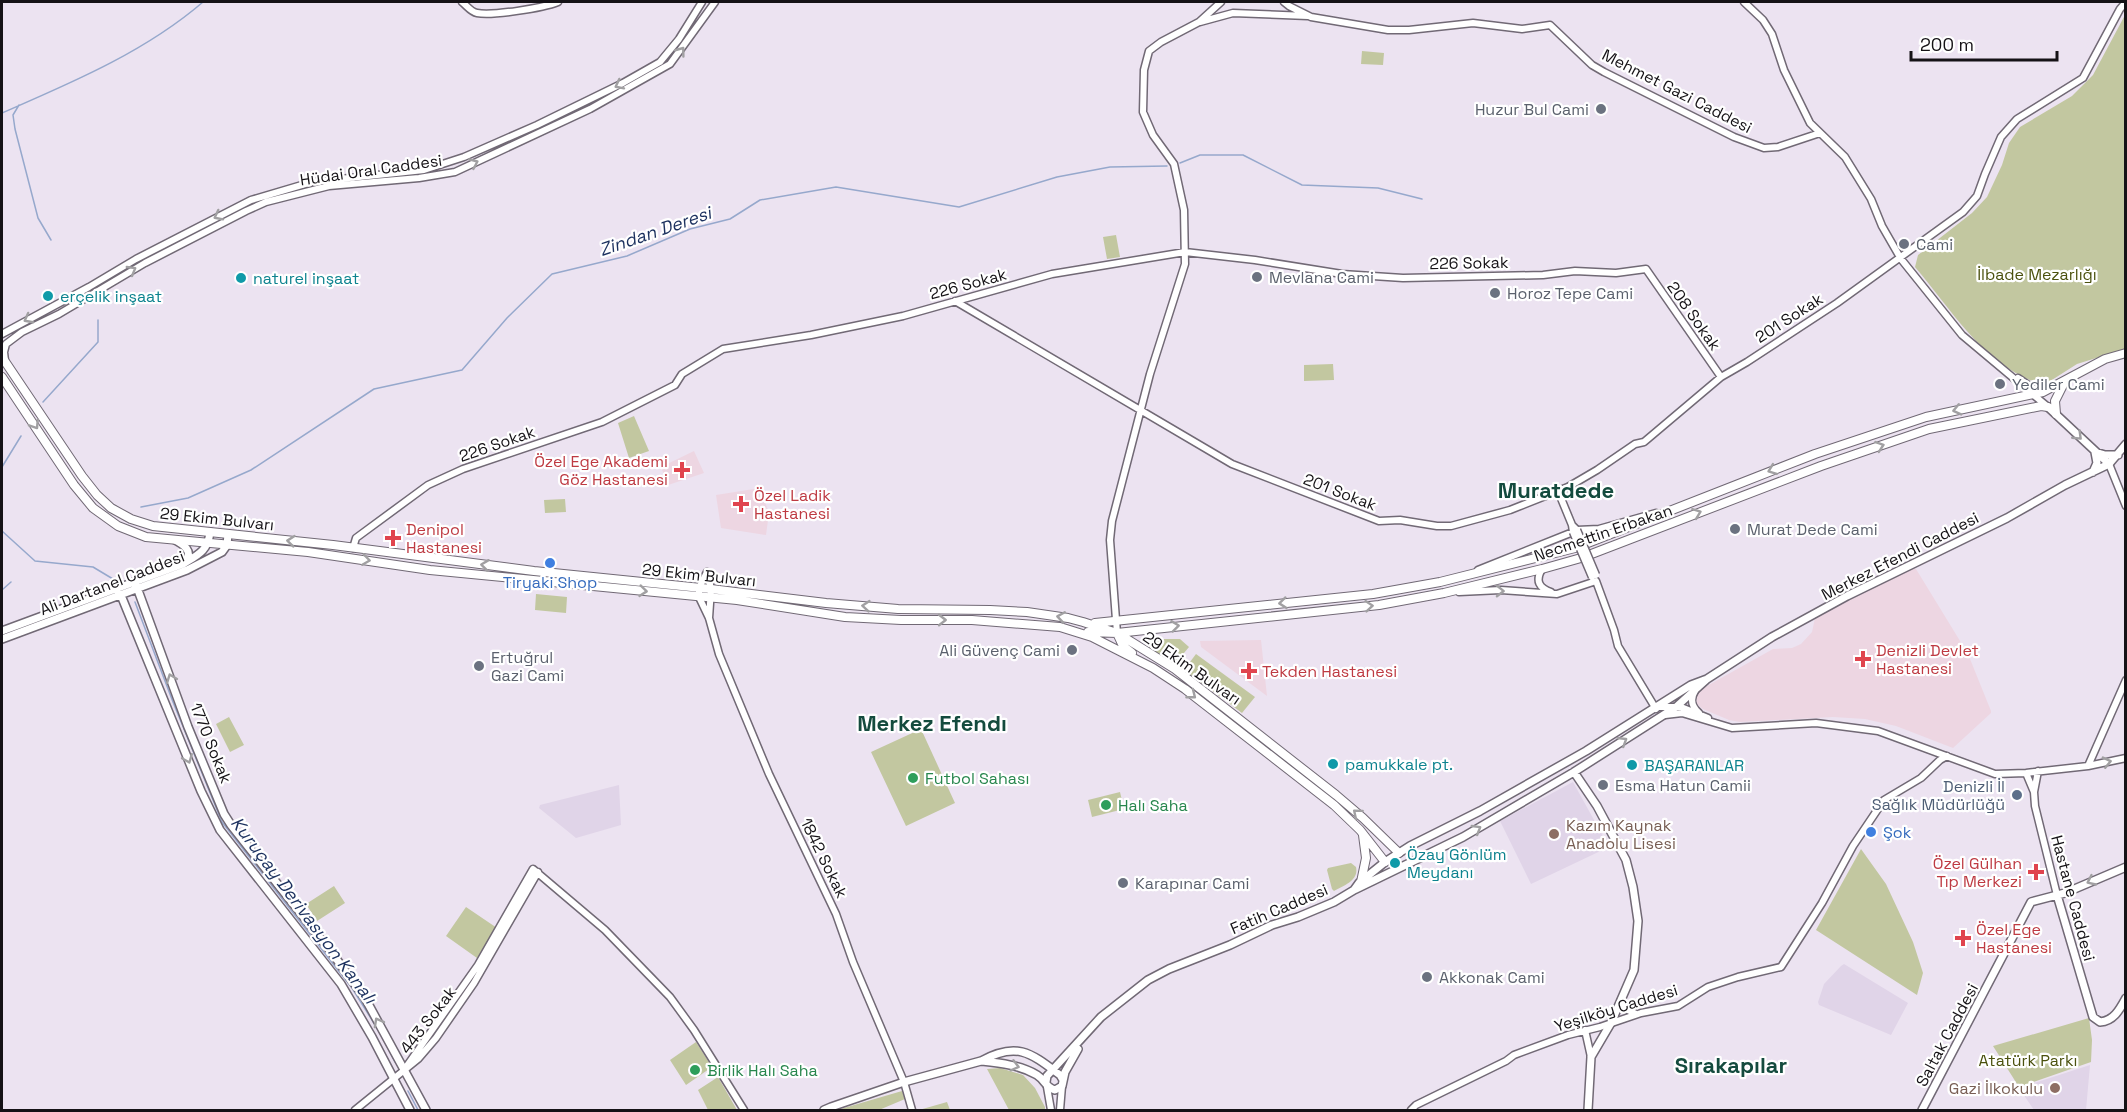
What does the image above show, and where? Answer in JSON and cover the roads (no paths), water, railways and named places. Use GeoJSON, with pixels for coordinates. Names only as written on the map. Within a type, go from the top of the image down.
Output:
{"type":"FeatureCollection","features":[{"type":"Feature","properties":{"kind":"main road","name":"Necmettin Erbakan"},"geometry":{"type":"LineString","coordinates":[[1088,623],[1117,622],[1373,594],[1458,578],[1575,548],[1815,454],[1926,417],[2043,392],[2105,359],[2126,353]]}},
{"type":"Feature","properties":{"kind":"main road","name":"29 Ekim Bulvarı"},"geometry":{"type":"LineString","coordinates":[[3,359],[97,495],[111,508],[131,519],[153,526],[586,577],[898,609],[1027,612],[1068,618],[1117,633],[1175,669],[1271,743],[1363,818],[1399,854]]}},
{"type":"Feature","properties":{"kind":"main road","name":"29 Ekim Bulvarı"},"geometry":{"type":"LineString","coordinates":[[2,377],[74,485],[93,508],[118,526],[146,537],[308,552],[430,570],[737,600],[845,617],[983,620],[1051,626],[1092,637],[1143,663],[1185,689],[1334,806],[1363,834],[1385,862]]}},
{"type":"Feature","properties":{"kind":"main road"},"geometry":{"type":"LineString","coordinates":[[2056,414],[2055,401],[2065,382]]}},
{"type":"Feature","properties":{"kind":"main road","name":"Necmettin Erbakan"},"geometry":{"type":"LineString","coordinates":[[1069,630],[1117,633],[1379,605],[1444,592],[1581,558],[1821,466],[1929,429],[2042,406],[2048,407]]}},
{"type":"Feature","properties":{"kind":"main road"},"geometry":{"type":"LineString","coordinates":[[2048,407],[2109,464]]}},
{"type":"Feature","properties":{"kind":"main road","name":"Merkez Efendi Caddesi"},"geometry":{"type":"LineString","coordinates":[[1693,688],[1772,637],[1847,596],[2007,518],[2065,485],[2109,464],[2126,444]]}},
{"type":"Feature","properties":{"kind":"main road"},"geometry":{"type":"LineString","coordinates":[[2095,452],[2118,455]]}},
{"type":"Feature","properties":{"kind":"main road"},"geometry":{"type":"LineString","coordinates":[[2093,472],[2097,463],[2095,452]]}},
{"type":"Feature","properties":{"kind":"main road"},"geometry":{"type":"LineString","coordinates":[[209,542],[210,532]]}},
{"type":"Feature","properties":{"kind":"main road"},"geometry":{"type":"LineString","coordinates":[[227,545],[228,534]]}},
{"type":"Feature","properties":{"kind":"main road"},"geometry":{"type":"LineString","coordinates":[[173,540],[188,550],[189,555],[186,562]]}},
{"type":"Feature","properties":{"kind":"main road","name":"Ali Dartanel Caddesi"},"geometry":{"type":"LineString","coordinates":[[2,639],[136,585],[186,562],[198,555],[209,542]]}},
{"type":"Feature","properties":{"kind":"main road","name":"Ali Dartanel Caddesi"},"geometry":{"type":"LineString","coordinates":[[136,585],[187,570],[219,554],[227,545]]}},
{"type":"Feature","properties":{"kind":"main road"},"geometry":{"type":"LineString","coordinates":[[219,554],[241,546]]}},
{"type":"Feature","properties":{"kind":"main road","name":"1770 Sokak"},"geometry":{"type":"LineString","coordinates":[[136,585],[224,814],[365,998],[426,1110]]}},
{"type":"Feature","properties":{"kind":"main road","name":"Ali Dartanel Caddesi"},"geometry":{"type":"LineString","coordinates":[[2,630],[120,591]]}},
{"type":"Feature","properties":{"kind":"main road","name":"1770 Sokak"},"geometry":{"type":"LineString","coordinates":[[120,591],[201,791],[220,830],[340,984],[372,1037],[410,1110]]}},
{"type":"Feature","properties":{"kind":"main road"},"geometry":{"type":"LineString","coordinates":[[1143,648],[1143,637],[1149,629]]}},
{"type":"Feature","properties":{"kind":"main road"},"geometry":{"type":"LineString","coordinates":[[1117,633],[1125,648],[1143,663]]}},
{"type":"Feature","properties":{"kind":"main road"},"geometry":{"type":"LineString","coordinates":[[1354,890],[1463,837],[1574,772],[1679,708],[1693,688]]}},
{"type":"Feature","properties":{"kind":"main road","name":"Fatih Caddesi"},"geometry":{"type":"LineString","coordinates":[[1046,1084],[1047,1076],[1054,1072],[1101,1017],[1132,991],[1169,969],[1330,903],[1354,890],[1385,862],[1410,846],[1480,811],[1693,688]]}},
{"type":"Feature","properties":{"kind":"main road"},"geometry":{"type":"LineString","coordinates":[[1582,753],[1574,772],[1606,821],[1617,847],[1626,860],[1634,887],[1638,921],[1634,970],[1611,1023],[1592,1057],[1588,1110]]}},
{"type":"Feature","properties":{"kind":"main road"},"geometry":{"type":"LineString","coordinates":[[1581,783],[1581,774],[1586,764]]}},
{"type":"Feature","properties":{"kind":"main road"},"geometry":{"type":"LineString","coordinates":[[1550,771],[1574,772]]}},
{"type":"Feature","properties":{"kind":"main road"},"geometry":{"type":"LineString","coordinates":[[1564,777],[1581,783]]}},
{"type":"Feature","properties":{"kind":"main road"},"geometry":{"type":"LineString","coordinates":[[1361,882],[1366,858],[1363,834]]}},
{"type":"Feature","properties":{"kind":"main road"},"geometry":{"type":"LineString","coordinates":[[1399,854],[1406,864]]}},
{"type":"Feature","properties":{"kind":"main road"},"geometry":{"type":"LineString","coordinates":[[1385,862],[1392,871]]}},
{"type":"Feature","properties":{"kind":"main road","name":"Saltak Caddesi"},"geometry":{"type":"LineString","coordinates":[[1922,1110],[2031,902],[2065,893],[2126,867]]}},
{"type":"Feature","properties":{"kind":"main road","name":"Hastane Caddesi"},"geometry":{"type":"LineString","coordinates":[[2057,895],[2090,1012],[2096,1020],[2104,1022],[2119,1011],[2126,998]]}},
{"type":"Feature","properties":{"kind":"main road"},"geometry":{"type":"LineString","coordinates":[[981,1060],[1025,1069],[1055,1090],[1062,1083],[1074,1055],[1101,1017]]}},
{"type":"Feature","properties":{"kind":"main road"},"geometry":{"type":"LineString","coordinates":[[824,1110],[904,1082],[997,1054],[1020,1051],[1044,1063],[1062,1083]]}},
{"type":"Feature","properties":{"kind":"main road"},"geometry":{"type":"LineString","coordinates":[[1044,1063],[1061,1062]]}},
{"type":"Feature","properties":{"kind":"street"},"geometry":{"type":"LineString","coordinates":[[462,2],[471,10],[481,14],[536,8],[558,2]]}},
{"type":"Feature","properties":{"kind":"street","name":"Hüdai Oral Caddesi"},"geometry":{"type":"LineString","coordinates":[[2,334],[136,259],[251,200],[312,182],[424,170],[464,158],[537,125],[623,83],[660,62],[685,30],[702,2]]}},
{"type":"Feature","properties":{"kind":"street","name":"Hüdai Oral Caddesi"},"geometry":{"type":"LineString","coordinates":[[6,345],[22,332],[59,314],[145,263],[266,202],[329,186],[419,178],[455,172],[584,112],[670,64],[715,2]]}},
{"type":"Feature","properties":{"kind":"street"},"geometry":{"type":"LineString","coordinates":[[1117,633],[1110,540],[1112,521],[1161,336],[1185,264],[1184,210],[1174,164],[1153,135],[1143,112],[1144,70],[1149,51],[1199,22],[1221,2]]}},
{"type":"Feature","properties":{"kind":"street"},"geometry":{"type":"LineString","coordinates":[[1284,2],[1311,17]]}},
{"type":"Feature","properties":{"kind":"street"},"geometry":{"type":"LineString","coordinates":[[1744,2],[1763,20],[1772,34],[1784,70],[1810,123],[1845,156],[1871,200],[1882,226],[1901,259],[1962,335],[2048,407]]}},
{"type":"Feature","properties":{"kind":"street","name":"201 Sokak"},"geometry":{"type":"LineString","coordinates":[[956,301],[1232,464],[1380,521],[1400,520],[1451,526],[1510,510],[1558,491],[1585,477],[1635,444],[1644,442],[1721,378],[1803,326],[1901,259],[1963,212],[1977,196],[2001,137],[2017,119],[2083,78],[2120,9],[2126,3]]}},
{"type":"Feature","properties":{"kind":"street"},"geometry":{"type":"LineString","coordinates":[[1199,22],[1233,14],[1311,17]]}},
{"type":"Feature","properties":{"kind":"street","name":"Mehmet Gazi Caddesi"},"geometry":{"type":"LineString","coordinates":[[1311,17],[1398,30],[1473,23],[1522,29],[1550,25],[1592,64],[1604,72],[1734,137],[1764,148],[1778,147],[1820,133]]}},
{"type":"Feature","properties":{"kind":"street","name":"226 Sokak"},"geometry":{"type":"LineString","coordinates":[[353,548],[356,538],[428,485],[463,470],[602,422],[675,385],[682,375],[723,349],[811,335],[903,316],[1052,274],[1185,252],[1342,274],[1403,278],[1543,275],[1575,271],[1616,273],[1646,269]]}},
{"type":"Feature","properties":{"kind":"street","name":"208 Sokak"},"geometry":{"type":"LineString","coordinates":[[1646,269],[1721,378]]}},
{"type":"Feature","properties":{"kind":"street"},"geometry":{"type":"LineString","coordinates":[[3,359],[6,345]]}},
{"type":"Feature","properties":{"kind":"street"},"geometry":{"type":"LineString","coordinates":[[2007,373],[2043,392]]}},
{"type":"Feature","properties":{"kind":"street"},"geometry":{"type":"LineString","coordinates":[[2014,398],[2020,390],[2019,384]]}},
{"type":"Feature","properties":{"kind":"street"},"geometry":{"type":"LineString","coordinates":[[2109,464],[2126,506]]}},
{"type":"Feature","properties":{"kind":"street"},"geometry":{"type":"LineString","coordinates":[[1558,491],[1595,578],[1618,646],[1657,708],[1679,708],[1702,715],[1722,725]]}},
{"type":"Feature","properties":{"kind":"street"},"geometry":{"type":"LineString","coordinates":[[1458,578],[1574,529],[1599,529],[1673,509]]}},
{"type":"Feature","properties":{"kind":"street"},"geometry":{"type":"LineString","coordinates":[[1542,569],[1538,578],[1540,586],[1557,594]]}},
{"type":"Feature","properties":{"kind":"street"},"geometry":{"type":"LineString","coordinates":[[707,572],[711,589],[709,618],[699,597],[699,588],[707,572]]}},
{"type":"Feature","properties":{"kind":"street"},"geometry":{"type":"LineString","coordinates":[[1444,592],[1501,590],[1557,594],[1595,578]]}},
{"type":"Feature","properties":{"kind":"street","name":"1842 Sokak"},"geometry":{"type":"LineString","coordinates":[[709,618],[719,654],[752,736],[836,914],[853,962],[904,1082],[912,1110]]}},
{"type":"Feature","properties":{"kind":"street"},"geometry":{"type":"LineString","coordinates":[[2088,766],[2126,680]]}},
{"type":"Feature","properties":{"kind":"street"},"geometry":{"type":"LineString","coordinates":[[1693,688],[1693,707],[1702,715]]}},
{"type":"Feature","properties":{"kind":"street"},"geometry":{"type":"LineString","coordinates":[[1679,708],[1722,725],[1736,728],[1816,723],[1878,731],[1995,774],[2088,766],[2126,758]]}},
{"type":"Feature","properties":{"kind":"street","name":"Yeşilköy Caddesi"},"geometry":{"type":"LineString","coordinates":[[1411,1110],[1416,1105],[1514,1055],[1636,1014],[1678,1006],[1708,987],[1738,977],[1780,968],[1884,800],[1921,778],[1947,756]]}},
{"type":"Feature","properties":{"kind":"street"},"geometry":{"type":"LineString","coordinates":[[2034,792],[2038,771]]}},
{"type":"Feature","properties":{"kind":"street","name":"Hastane Caddesi"},"geometry":{"type":"LineString","coordinates":[[2026,773],[2034,792],[2035,807],[2057,895]]}},
{"type":"Feature","properties":{"kind":"street","name":"443 Sokak"},"geometry":{"type":"LineString","coordinates":[[355,1110],[418,1059],[427,1049],[474,984],[536,870],[605,930],[670,997],[694,1030],[744,1110]]}},
{"type":"Feature","properties":{"kind":"street"},"geometry":{"type":"LineString","coordinates":[[1621,1000],[1622,1007],[1636,1014]]}},
{"type":"Feature","properties":{"kind":"street"},"geometry":{"type":"LineString","coordinates":[[1585,1030],[1592,1057]]}},
{"type":"Feature","properties":{"kind":"street"},"geometry":{"type":"LineString","coordinates":[[1060,1110],[1062,1083]]}},
{"type":"Feature","properties":{"kind":"street"},"geometry":{"type":"LineString","coordinates":[[1046,1084],[1052,1110]]}},
{"type":"Feature","properties":{"kind":"waterway"},"geometry":{"type":"LineString","coordinates":[[2,113],[107,65],[157,36],[203,2]]}},
{"type":"Feature","properties":{"kind":"waterway","name":"Kuruçay Derivasyon Kanalı"},"geometry":{"type":"LineString","coordinates":[[19,105],[13,115],[15,129],[38,218],[51,240]]}},
{"type":"Feature","properties":{"kind":"waterway","name":"Zindan Deresi"},"geometry":{"type":"LineString","coordinates":[[1180,163],[1200,155],[1243,155],[1302,185],[1378,188],[1422,199]]}},
{"type":"Feature","properties":{"kind":"waterway","name":"Zindan Deresi"},"geometry":{"type":"LineString","coordinates":[[141,507],[188,498],[251,470],[374,389],[462,370],[507,318],[552,274],[627,256],[690,229],[730,219],[760,200],[836,187],[959,207],[1057,177],[1110,167],[1167,166]]}},
{"type":"Feature","properties":{"kind":"waterway","name":"Kuruçay Derivasyon Kanalı"},"geometry":{"type":"LineString","coordinates":[[43,402],[98,342],[98,320]]}},
{"type":"Feature","properties":{"kind":"waterway","name":"Kuruçay Derivasyon Kanalı"},"geometry":{"type":"LineString","coordinates":[[2,467],[21,436]]}},
{"type":"Feature","properties":{"kind":"waterway","name":"Kuruçay Derivasyon Kanalı"},"geometry":{"type":"LineString","coordinates":[[2,531],[35,561],[93,567],[113,579]]}},
{"type":"Feature","properties":{"kind":"waterway","name":"Zindan Deresi"},"geometry":{"type":"LineString","coordinates":[[2,590],[11,582]]}},
{"type":"Feature","properties":{"kind":"waterway","name":"Kuruçay Derivasyon Kanalı"},"geometry":{"type":"LineString","coordinates":[[135,602],[222,822],[352,988],[382,1036],[395,1062]]}},
{"type":"Feature","properties":{"kind":"waterway","name":"Kuruçay Derivasyon Kanalı"},"geometry":{"type":"LineString","coordinates":[[408,1091],[418,1110]]}},
{"type":"Feature","properties":{"kind":"place","name":"Huzur Bul Cami"},"geometry":{"type":"Point","coordinates":[1601,109]}},
{"type":"Feature","properties":{"kind":"place","name":"Cami"},"geometry":{"type":"Point","coordinates":[1904,244]}},
{"type":"Feature","properties":{"kind":"place","name":"Mevlana Cami"},"geometry":{"type":"Point","coordinates":[1257,277]}},
{"type":"Feature","properties":{"kind":"place","name":"naturel inşaat"},"geometry":{"type":"Point","coordinates":[241,278]}},
{"type":"Feature","properties":{"kind":"place","name":"Horoz Tepe Cami"},"geometry":{"type":"Point","coordinates":[1495,293]}},
{"type":"Feature","properties":{"kind":"place","name":"erçelik inşaat"},"geometry":{"type":"Point","coordinates":[48,296]}},
{"type":"Feature","properties":{"kind":"place","name":"Yediler Cami"},"geometry":{"type":"Point","coordinates":[2000,384]}},
{"type":"Feature","properties":{"kind":"place","name":"Özel Ege Akademi Göz Hastanesi"},"geometry":{"type":"Point","coordinates":[682,470]}},
{"type":"Feature","properties":{"kind":"place","name":"Özel Ladik Hastanesi"},"geometry":{"type":"Point","coordinates":[741,504]}},
{"type":"Feature","properties":{"kind":"place","name":"Murat Dede Cami"},"geometry":{"type":"Point","coordinates":[1735,529]}},
{"type":"Feature","properties":{"kind":"place","name":"Denipol Hastanesi"},"geometry":{"type":"Point","coordinates":[393,538]}},
{"type":"Feature","properties":{"kind":"place","name":"Tiryaki Shop"},"geometry":{"type":"Point","coordinates":[550,563]}},
{"type":"Feature","properties":{"kind":"place","name":"Ali Güvenç Cami"},"geometry":{"type":"Point","coordinates":[1072,650]}},
{"type":"Feature","properties":{"kind":"place","name":"Denizli Devlet Hastanesi"},"geometry":{"type":"Point","coordinates":[1863,659]}},
{"type":"Feature","properties":{"kind":"place","name":"Ertuğrul Gazi Cami"},"geometry":{"type":"Point","coordinates":[479,666]}},
{"type":"Feature","properties":{"kind":"place","name":"Tekden Hastanesi"},"geometry":{"type":"Point","coordinates":[1249,671]}},
{"type":"Feature","properties":{"kind":"place","name":"pamukkale pt."},"geometry":{"type":"Point","coordinates":[1333,764]}},
{"type":"Feature","properties":{"kind":"place","name":"BAŞARANLAR"},"geometry":{"type":"Point","coordinates":[1632,765]}},
{"type":"Feature","properties":{"kind":"place","name":"Futbol Sahası"},"geometry":{"type":"Point","coordinates":[913,778]}},
{"type":"Feature","properties":{"kind":"place","name":"Esma Hatun Camii"},"geometry":{"type":"Point","coordinates":[1603,785]}},
{"type":"Feature","properties":{"kind":"place","name":"Denizli İl Sağlık Müdürlüğü"},"geometry":{"type":"Point","coordinates":[2017,795]}},
{"type":"Feature","properties":{"kind":"place","name":"Halı Saha"},"geometry":{"type":"Point","coordinates":[1106,805]}},
{"type":"Feature","properties":{"kind":"place","name":"Şok"},"geometry":{"type":"Point","coordinates":[1871,832]}},
{"type":"Feature","properties":{"kind":"place","name":"Kazım Kaynak Anadolu Lisesi"},"geometry":{"type":"Point","coordinates":[1554,834]}},
{"type":"Feature","properties":{"kind":"place","name":"Özay Gönlüm Meydanı"},"geometry":{"type":"Point","coordinates":[1395,863]}},
{"type":"Feature","properties":{"kind":"place","name":"Özel Gülhan Tıp Merkezi"},"geometry":{"type":"Point","coordinates":[2036,872]}},
{"type":"Feature","properties":{"kind":"place","name":"Karapınar Cami"},"geometry":{"type":"Point","coordinates":[1123,883]}},
{"type":"Feature","properties":{"kind":"place","name":"Özel Ege Hastanesi"},"geometry":{"type":"Point","coordinates":[1963,938]}},
{"type":"Feature","properties":{"kind":"place","name":"Akkonak Cami"},"geometry":{"type":"Point","coordinates":[1427,977]}},
{"type":"Feature","properties":{"kind":"place","name":"Birlik Halı Saha"},"geometry":{"type":"Point","coordinates":[695,1070]}},
{"type":"Feature","properties":{"kind":"place","name":"Gazi İlkokulu"},"geometry":{"type":"Point","coordinates":[2055,1088]}},
{"type":"Feature","properties":{"kind":"district","name":"Muratdede"},"geometry":{"type":"Point","coordinates":[1556,490]}},
{"type":"Feature","properties":{"kind":"district","name":"Merkez Efendı"},"geometry":{"type":"Point","coordinates":[932,723]}},
{"type":"Feature","properties":{"kind":"district","name":"Sırakapılar"},"geometry":{"type":"Point","coordinates":[1731,1065]}},
{"type":"Feature","properties":{"kind":"park label","name":"İlbade Mezarlığı"},"geometry":{"type":"Point","coordinates":[2037,274]}},
{"type":"Feature","properties":{"kind":"park label","name":"Atatürk Parkı"},"geometry":{"type":"Point","coordinates":[2028,1060]}}]}
